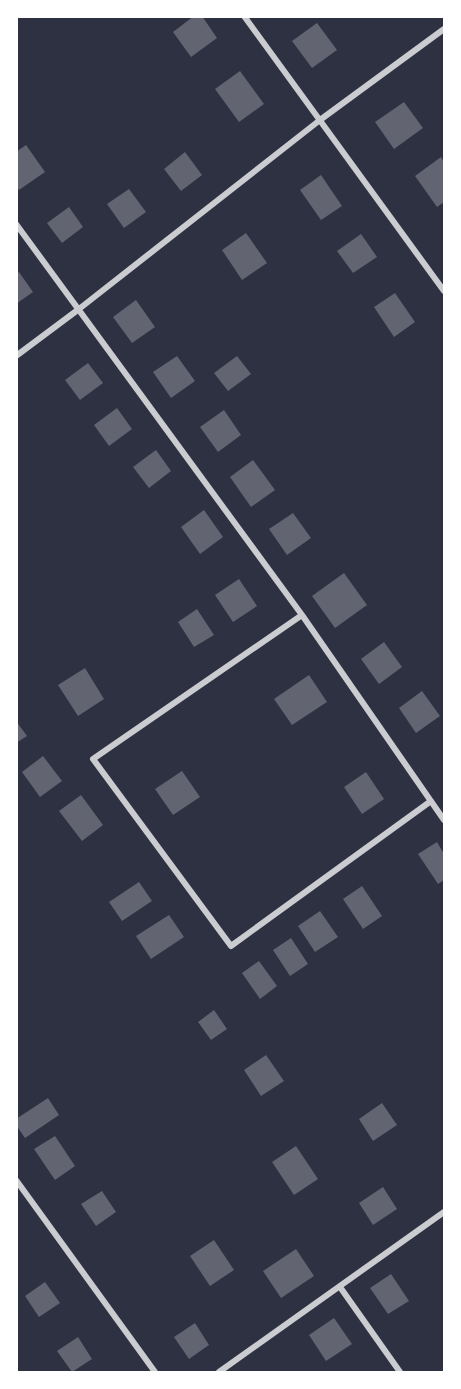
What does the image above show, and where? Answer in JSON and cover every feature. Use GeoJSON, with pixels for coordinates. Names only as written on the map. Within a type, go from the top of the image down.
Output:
{"type":"FeatureCollection","features":[{"type":"Feature","properties":{"kind":"street"},"geometry":{"type":"LineString","coordinates":[[244,16],[444,291]]}},
{"type":"Feature","properties":{"kind":"street"},"geometry":{"type":"LineString","coordinates":[[16,356],[320,120],[444,30]]}},
{"type":"Feature","properties":{"kind":"street"},"geometry":{"type":"LineString","coordinates":[[16,224],[302,615],[444,820]]}},
{"type":"Feature","properties":{"kind":"street"},"geometry":{"type":"LineString","coordinates":[[302,615],[93,759],[231,946],[431,801]]}},
{"type":"Feature","properties":{"kind":"street"},"geometry":{"type":"LineString","coordinates":[[16,1180],[154,1372]]}},
{"type":"Feature","properties":{"kind":"street"},"geometry":{"type":"LineString","coordinates":[[219,1372],[444,1212]]}},
{"type":"Feature","properties":{"kind":"street"},"geometry":{"type":"LineString","coordinates":[[340,1287],[400,1372]]}},
{"type":"Feature","properties":{"kind":"building"},"geometry":{"type":"Polygon","coordinates":[[[194,16],[202,16],[217,38],[191,57],[173,32],[194,16]]]}},
{"type":"Feature","properties":{"kind":"building"},"geometry":{"type":"Polygon","coordinates":[[[317,23],[337,50],[312,68],[292,41],[317,23]]]}},
{"type":"Feature","properties":{"kind":"building"},"geometry":{"type":"Polygon","coordinates":[[[240,71],[264,104],[239,122],[215,89],[240,71]]]}},
{"type":"Feature","properties":{"kind":"building"},"geometry":{"type":"Polygon","coordinates":[[[404,102],[423,128],[394,149],[375,122],[404,102]]]}},
{"type":"Feature","properties":{"kind":"building"},"geometry":{"type":"Polygon","coordinates":[[[26,145],[45,172],[19,190],[16,186],[16,152],[26,145]]]}},
{"type":"Feature","properties":{"kind":"building"},"geometry":{"type":"Polygon","coordinates":[[[185,152],[202,175],[181,191],[164,169],[185,152]]]}},
{"type":"Feature","properties":{"kind":"building"},"geometry":{"type":"Polygon","coordinates":[[[441,157],[444,162],[444,202],[437,207],[415,176],[441,157]]]}},
{"type":"Feature","properties":{"kind":"building"},"geometry":{"type":"Polygon","coordinates":[[[321,175],[342,206],[321,220],[300,190],[321,175]]]}},
{"type":"Feature","properties":{"kind":"building"},"geometry":{"type":"Polygon","coordinates":[[[129,189],[146,212],[124,228],[107,204],[129,189]]]}},
{"type":"Feature","properties":{"kind":"building"},"geometry":{"type":"Polygon","coordinates":[[[69,207],[83,227],[62,243],[47,223],[69,207]]]}},
{"type":"Feature","properties":{"kind":"building"},"geometry":{"type":"Polygon","coordinates":[[[246,233],[267,263],[242,280],[222,250],[246,233]]]}},
{"type":"Feature","properties":{"kind":"building"},"geometry":{"type":"Polygon","coordinates":[[[361,234],[377,257],[353,273],[337,251],[361,234]]]}},
{"type":"Feature","properties":{"kind":"building"},"geometry":{"type":"Polygon","coordinates":[[[19,272],[33,292],[16,304],[16,274],[19,272]]]}},
{"type":"Feature","properties":{"kind":"building"},"geometry":{"type":"Polygon","coordinates":[[[395,293],[415,322],[394,337],[374,307],[395,293]]]}},
{"type":"Feature","properties":{"kind":"building"},"geometry":{"type":"Polygon","coordinates":[[[136,300],[155,327],[132,343],[113,317],[136,300]]]}},
{"type":"Feature","properties":{"kind":"building"},"geometry":{"type":"Polygon","coordinates":[[[177,356],[195,381],[171,398],[153,372],[177,356]]]}},
{"type":"Feature","properties":{"kind":"building"},"geometry":{"type":"Polygon","coordinates":[[[237,356],[251,374],[228,391],[214,373],[237,356]]]}},
{"type":"Feature","properties":{"kind":"building"},"geometry":{"type":"Polygon","coordinates":[[[88,363],[103,383],[80,400],[65,380],[88,363]]]}},
{"type":"Feature","properties":{"kind":"building"},"geometry":{"type":"Polygon","coordinates":[[[117,408],[132,429],[109,446],[94,425],[117,408]]]}},
{"type":"Feature","properties":{"kind":"building"},"geometry":{"type":"Polygon","coordinates":[[[224,410],[241,435],[218,452],[200,427],[224,410]]]}},
{"type":"Feature","properties":{"kind":"building"},"geometry":{"type":"Polygon","coordinates":[[[156,450],[171,471],[149,488],[133,467],[156,450]]]}},
{"type":"Feature","properties":{"kind":"building"},"geometry":{"type":"Polygon","coordinates":[[[253,460],[275,490],[251,507],[230,477],[253,460]]]}},
{"type":"Feature","properties":{"kind":"building"},"geometry":{"type":"Polygon","coordinates":[[[204,510],[223,537],[200,554],[181,527],[204,510]]]}},
{"type":"Feature","properties":{"kind":"building"},"geometry":{"type":"Polygon","coordinates":[[[293,513],[311,538],[287,555],[269,529],[293,513]]]}},
{"type":"Feature","properties":{"kind":"building"},"geometry":{"type":"Polygon","coordinates":[[[344,573],[367,605],[335,628],[312,596],[344,573]]]}},
{"type":"Feature","properties":{"kind":"building"},"geometry":{"type":"Polygon","coordinates":[[[239,579],[257,606],[233,622],[215,595],[239,579]]]}},
{"type":"Feature","properties":{"kind":"building"},"geometry":{"type":"Polygon","coordinates":[[[197,609],[214,635],[194,647],[178,622],[197,609]]]}},
{"type":"Feature","properties":{"kind":"building"},"geometry":{"type":"Polygon","coordinates":[[[384,642],[402,667],[379,684],[361,659],[384,642]]]}},
{"type":"Feature","properties":{"kind":"building"},"geometry":{"type":"Polygon","coordinates":[[[85,668],[104,699],[78,716],[58,685],[85,668]]]}},
{"type":"Feature","properties":{"kind":"building"},"geometry":{"type":"Polygon","coordinates":[[[309,675],[327,702],[292,725],[274,699],[309,675]]]}},
{"type":"Feature","properties":{"kind":"building"},"geometry":{"type":"Polygon","coordinates":[[[422,691],[440,716],[416,733],[399,708],[422,691]]]}},
{"type":"Feature","properties":{"kind":"building"},"geometry":{"type":"Polygon","coordinates":[[[16,721],[27,736],[16,743],[16,721]]]}},
{"type":"Feature","properties":{"kind":"building"},"geometry":{"type":"Polygon","coordinates":[[[43,756],[62,781],[40,797],[22,772],[43,756]]]}},
{"type":"Feature","properties":{"kind":"building"},"geometry":{"type":"Polygon","coordinates":[[[182,771],[200,797],[173,815],[155,789],[182,771]]]}},
{"type":"Feature","properties":{"kind":"building"},"geometry":{"type":"Polygon","coordinates":[[[366,772],[384,799],[362,814],[344,787],[366,772]]]}},
{"type":"Feature","properties":{"kind":"building"},"geometry":{"type":"Polygon","coordinates":[[[81,795],[103,825],[82,841],[59,811],[81,795]]]}},
{"type":"Feature","properties":{"kind":"building"},"geometry":{"type":"Polygon","coordinates":[[[437,842],[444,854],[444,880],[438,884],[418,854],[437,842]]]}},
{"type":"Feature","properties":{"kind":"building"},"geometry":{"type":"Polygon","coordinates":[[[139,882],[152,901],[122,921],[109,902],[139,882]]]}},
{"type":"Feature","properties":{"kind":"building"},"geometry":{"type":"Polygon","coordinates":[[[362,886],[382,916],[363,929],[343,899],[362,886]]]}},
{"type":"Feature","properties":{"kind":"building"},"geometry":{"type":"Polygon","coordinates":[[[320,911],[338,937],[315,952],[298,926],[320,911]]]}},
{"type":"Feature","properties":{"kind":"building"},"geometry":{"type":"Polygon","coordinates":[[[169,915],[184,937],[151,959],[136,936],[169,915]]]}},
{"type":"Feature","properties":{"kind":"building"},"geometry":{"type":"Polygon","coordinates":[[[291,938],[308,964],[290,976],[273,950],[291,938]]]}},
{"type":"Feature","properties":{"kind":"building"},"geometry":{"type":"Polygon","coordinates":[[[259,961],[277,986],[260,999],[242,973],[259,961]]]}},
{"type":"Feature","properties":{"kind":"building"},"geometry":{"type":"Polygon","coordinates":[[[214,1010],[227,1029],[211,1040],[198,1022],[214,1010]]]}},
{"type":"Feature","properties":{"kind":"building"},"geometry":{"type":"Polygon","coordinates":[[[266,1055],[284,1081],[261,1096],[244,1070],[266,1055]]]}},
{"type":"Feature","properties":{"kind":"building"},"geometry":{"type":"Polygon","coordinates":[[[48,1098],[59,1115],[25,1138],[16,1125],[16,1119],[48,1098]]]}},
{"type":"Feature","properties":{"kind":"building"},"geometry":{"type":"Polygon","coordinates":[[[382,1103],[397,1125],[373,1141],[359,1119],[382,1103]]]}},
{"type":"Feature","properties":{"kind":"building"},"geometry":{"type":"Polygon","coordinates":[[[55,1136],[75,1166],[55,1180],[34,1149],[55,1136]]]}},
{"type":"Feature","properties":{"kind":"building"},"geometry":{"type":"Polygon","coordinates":[[[296,1146],[318,1179],[294,1195],[272,1162],[296,1146]]]}},
{"type":"Feature","properties":{"kind":"building"},"geometry":{"type":"Polygon","coordinates":[[[383,1187],[397,1209],[373,1225],[359,1203],[383,1187]]]}},
{"type":"Feature","properties":{"kind":"building"},"geometry":{"type":"Polygon","coordinates":[[[102,1191],[116,1212],[96,1226],[81,1204],[102,1191]]]}},
{"type":"Feature","properties":{"kind":"building"},"geometry":{"type":"Polygon","coordinates":[[[214,1240],[234,1270],[210,1286],[190,1256],[214,1240]]]}},
{"type":"Feature","properties":{"kind":"building"},"geometry":{"type":"Polygon","coordinates":[[[296,1249],[314,1276],[281,1298],[263,1271],[296,1249]]]}},
{"type":"Feature","properties":{"kind":"building"},"geometry":{"type":"Polygon","coordinates":[[[391,1274],[409,1301],[388,1314],[370,1288],[391,1274]]]}},
{"type":"Feature","properties":{"kind":"building"},"geometry":{"type":"Polygon","coordinates":[[[45,1282],[60,1303],[39,1317],[25,1296],[45,1282]]]}},
{"type":"Feature","properties":{"kind":"building"},"geometry":{"type":"Polygon","coordinates":[[[334,1318],[352,1344],[326,1361],[309,1335],[334,1318]]]}},
{"type":"Feature","properties":{"kind":"building"},"geometry":{"type":"Polygon","coordinates":[[[195,1323],[209,1345],[189,1359],[174,1337],[195,1323]]]}},
{"type":"Feature","properties":{"kind":"building"},"geometry":{"type":"Polygon","coordinates":[[[78,1337],[92,1359],[72,1372],[57,1351],[78,1337]]]}}]}
